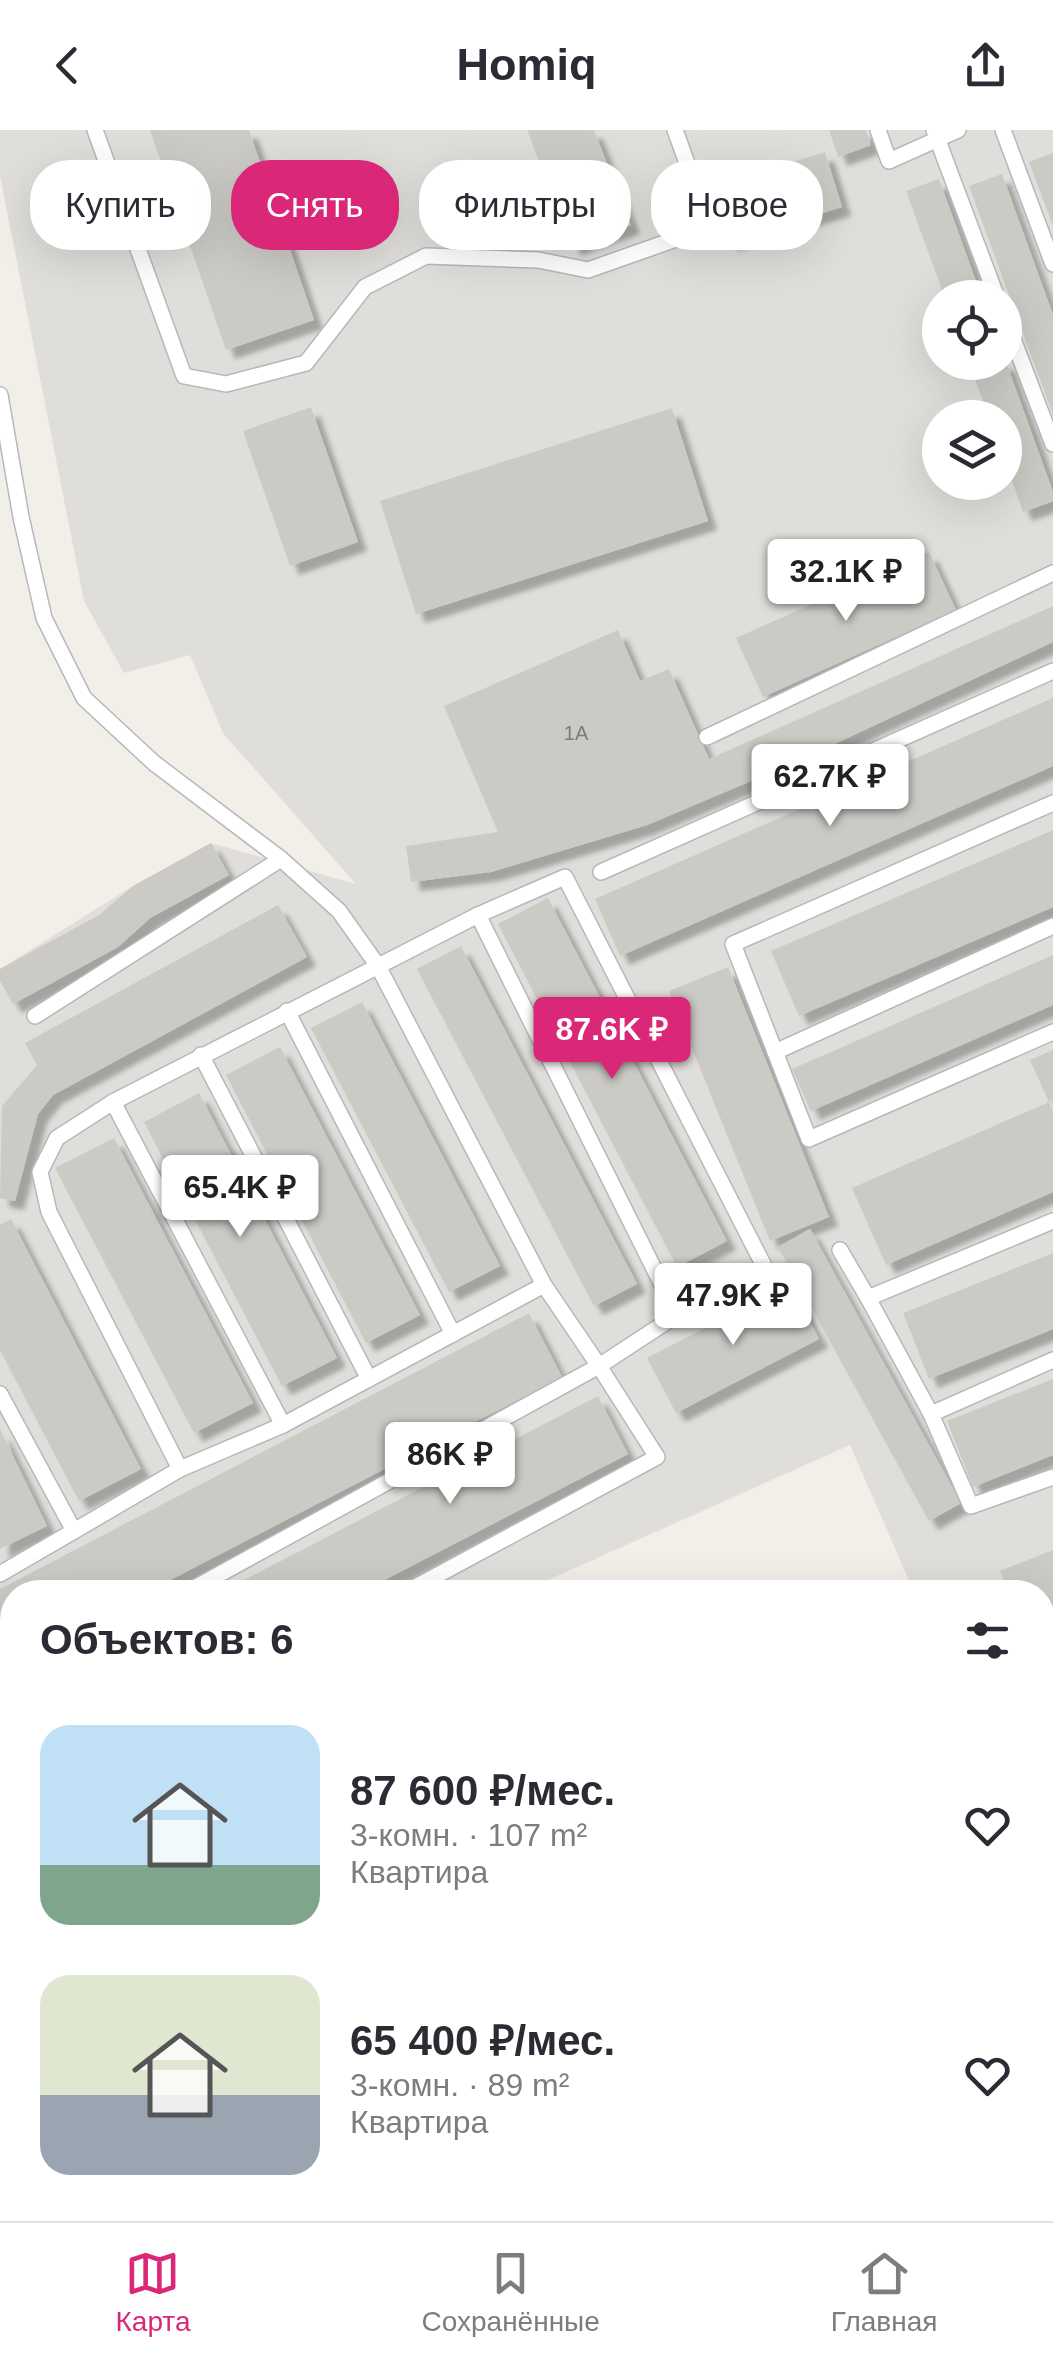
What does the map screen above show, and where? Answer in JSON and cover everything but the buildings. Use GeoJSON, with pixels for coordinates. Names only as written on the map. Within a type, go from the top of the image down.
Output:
{"type":"FeatureCollection","features":[{"type":"Feature","properties":{"kind":"lane"},"geometry":{"type":"LineString","coordinates":[[95,130],[184,376],[226,384],[306,363],[366,287],[426,256],[538,260],[588,270],[710,227],[674,130]]}},
{"type":"Feature","properties":{"kind":"lane"},"geometry":{"type":"LineString","coordinates":[[878,130],[889,161],[935,134],[958,130]]}},
{"type":"Feature","properties":{"kind":"lane"},"geometry":{"type":"LineString","coordinates":[[1003,130],[1053,264]]}},
{"type":"Feature","properties":{"kind":"lane"},"geometry":{"type":"LineString","coordinates":[[935,134],[990,280]]}},
{"type":"Feature","properties":{"kind":"lane"},"geometry":{"type":"LineString","coordinates":[[1022,363],[1053,444]]}},
{"type":"Feature","properties":{"kind":"lane"},"geometry":{"type":"LineString","coordinates":[[0,394],[21,517],[44,618],[84,698],[154,762],[282,859],[339,911],[378,966],[544,1286],[657,1457],[428,1580]]}},
{"type":"Feature","properties":{"kind":"lane"},"geometry":{"type":"LineString","coordinates":[[707,737],[1053,573]]}},
{"type":"Feature","properties":{"kind":"lane"},"geometry":{"type":"LineString","coordinates":[[601,872],[1053,671]]}},
{"type":"Feature","properties":{"kind":"lane"},"geometry":{"type":"LineString","coordinates":[[1053,803],[733,944],[809,1139],[1053,1032]]}},
{"type":"Feature","properties":{"kind":"lane"},"geometry":{"type":"LineString","coordinates":[[35,1016],[282,859]]}},
{"type":"Feature","properties":{"kind":"lane"},"geometry":{"type":"LineString","coordinates":[[180,1469],[49,1212],[40,1172],[58,1138],[113,1102],[201,1055],[478,915],[565,878],[764,1266],[677,1314],[599,1366],[208,1580]]}},
{"type":"Feature","properties":{"kind":"lane"},"geometry":{"type":"LineString","coordinates":[[478,915],[677,1314]]}},
{"type":"Feature","properties":{"kind":"lane"},"geometry":{"type":"LineString","coordinates":[[775,1052],[1053,926]]}},
{"type":"Feature","properties":{"kind":"lane"},"geometry":{"type":"LineString","coordinates":[[287,1011],[453,1334]]}},
{"type":"Feature","properties":{"kind":"lane"},"geometry":{"type":"LineString","coordinates":[[201,1055],[369,1379]]}},
{"type":"Feature","properties":{"kind":"lane"},"geometry":{"type":"LineString","coordinates":[[113,1102],[283,1425]]}},
{"type":"Feature","properties":{"kind":"lane"},"geometry":{"type":"LineString","coordinates":[[868,1298],[1053,1221]]}},
{"type":"Feature","properties":{"kind":"lane"},"geometry":{"type":"LineString","coordinates":[[840,1250],[931,1414],[971,1506],[1053,1477]]}},
{"type":"Feature","properties":{"kind":"lane"},"geometry":{"type":"LineString","coordinates":[[0,1574],[180,1469],[283,1425],[544,1286]]}},
{"type":"Feature","properties":{"kind":"lane"},"geometry":{"type":"LineString","coordinates":[[931,1414],[1053,1360]]}},
{"type":"Feature","properties":{"kind":"lane"},"geometry":{"type":"LineString","coordinates":[[0,1394],[74,1532]]}},
{"type":"Feature","properties":{"kind":"shaded area"},"geometry":{"type":"Polygon","coordinates":[[[0,130],[1053,130],[1053,1580],[909,1580],[850,1445],[548,1580],[0,1580],[0,969],[133,886],[211,843],[356,884],[223,733],[190,655],[124,673],[84,601],[0,176],[0,130]]]}}]}
